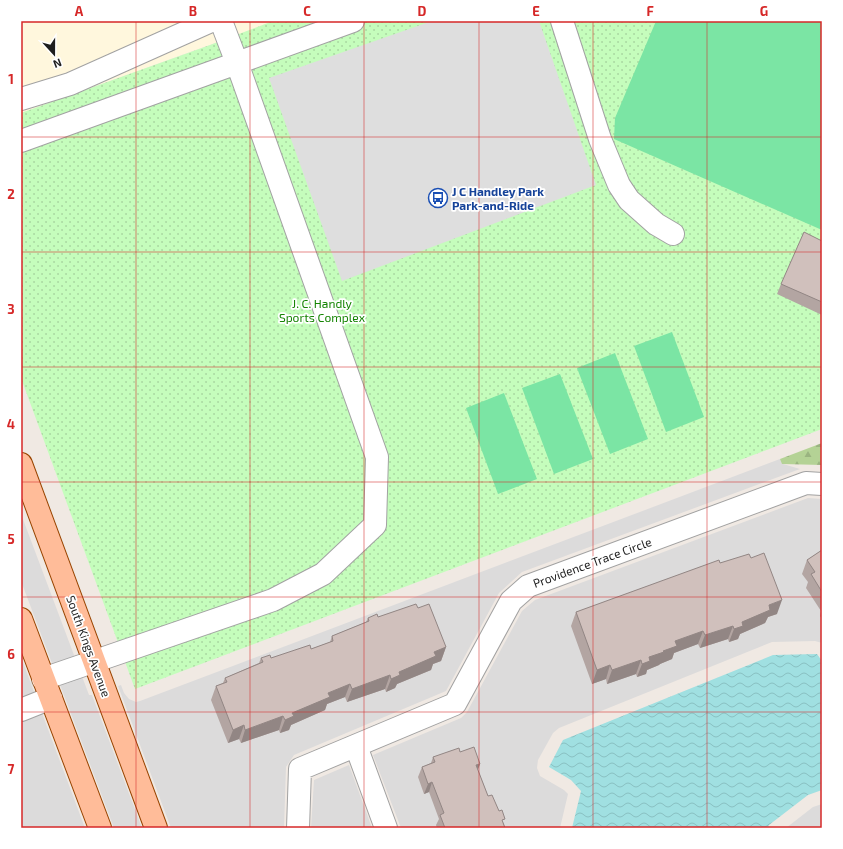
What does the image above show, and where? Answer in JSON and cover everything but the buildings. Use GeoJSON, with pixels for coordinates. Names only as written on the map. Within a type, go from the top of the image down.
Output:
{"type":"FeatureCollection","features":[{"type":"Feature","properties":{"kind":"main road","name":"South Kings Avenue"},"geometry":{"type":"LineString","coordinates":[[21,464],[156,828]]}},
{"type":"Feature","properties":{"kind":"main road"},"geometry":{"type":"LineString","coordinates":[[21,619],[100,828]]}},
{"type":"Feature","properties":{"kind":"street"},"geometry":{"type":"LineString","coordinates":[[21,99],[70,84],[211,21]]}},
{"type":"Feature","properties":{"kind":"street"},"geometry":{"type":"LineString","coordinates":[[21,710],[47,688],[94,661],[273,600],[323,574],[374,525],[377,457],[221,21]]}},
{"type":"Feature","properties":{"kind":"street"},"geometry":{"type":"LineString","coordinates":[[21,141],[353,21]]}},
{"type":"Feature","properties":{"kind":"street"},"geometry":{"type":"LineString","coordinates":[[562,21],[600,139],[619,185],[629,200],[656,224],[673,234]]}},
{"type":"Feature","properties":{"kind":"street","name":"Providence Trace Circle"},"geometry":{"type":"LineString","coordinates":[[298,828],[300,770],[456,704],[511,601],[528,586],[806,483],[822,484]]}},
{"type":"Feature","properties":{"kind":"street"},"geometry":{"type":"LineString","coordinates":[[356,746],[386,828]]}},
{"type":"Feature","properties":{"kind":"shaded area"},"geometry":{"type":"Polygon","coordinates":[[[21,21],[276,21],[21,113],[21,21]]]}},
{"type":"Feature","properties":{"kind":"shaded area"},"geometry":{"type":"Polygon","coordinates":[[[432,21],[539,21],[596,185],[342,281],[269,78],[432,21]]]}},
{"type":"Feature","properties":{"kind":"shaded area"},"geometry":{"type":"Polygon","coordinates":[[[780,459],[783,464],[800,469],[522,572],[499,593],[446,691],[294,755],[286,767],[284,828],[171,828],[118,686],[121,685],[124,693],[129,699],[136,702],[140,701],[780,459]]]}},
{"type":"Feature","properties":{"kind":"shaded area"},"geometry":{"type":"Polygon","coordinates":[[[808,498],[822,499],[822,643],[815,641],[772,642],[559,728],[553,733],[538,760],[537,768],[540,776],[564,790],[568,794],[560,828],[401,828],[373,755],[461,718],[467,712],[522,611],[535,600],[808,498]]]}},
{"type":"Feature","properties":{"kind":"shaded area"},"geometry":{"type":"Polygon","coordinates":[[[21,514],[89,695],[92,695],[142,828],[114,828],[21,581],[21,514]]]}},
{"type":"Feature","properties":{"kind":"shaded area"},"geometry":{"type":"Polygon","coordinates":[[[21,657],[85,828],[21,828],[21,657]]]}},
{"type":"Feature","properties":{"kind":"shaded area"},"geometry":{"type":"Polygon","coordinates":[[[349,765],[372,828],[311,828],[314,780],[349,765]]]}},
{"type":"Feature","properties":{"kind":"shaded area"},"geometry":{"type":"Polygon","coordinates":[[[822,804],[822,828],[786,828],[813,807],[822,804]]]}},
{"type":"Feature","properties":{"kind":"green space","name":"J. C. Handly Sports Complex"},"geometry":{"type":"Polygon","coordinates":[[[273,21],[822,21],[822,429],[135,689],[21,378],[21,113],[273,21]]]}},
{"type":"Feature","properties":{"kind":"green space"},"geometry":{"type":"Polygon","coordinates":[[[656,21],[822,21],[822,230],[614,139],[615,118],[656,21]]]}},
{"type":"Feature","properties":{"kind":"green space"},"geometry":{"type":"Polygon","coordinates":[[[672,332],[704,417],[666,432],[634,346],[672,332]]]}},
{"type":"Feature","properties":{"kind":"green space"},"geometry":{"type":"Polygon","coordinates":[[[615,353],[648,439],[610,454],[577,368],[615,353]]]}},
{"type":"Feature","properties":{"kind":"green space"},"geometry":{"type":"Polygon","coordinates":[[[560,374],[593,459],[554,474],[522,388],[560,374]]]}},
{"type":"Feature","properties":{"kind":"green space"},"geometry":{"type":"Polygon","coordinates":[[[504,393],[537,479],[498,494],[466,408],[504,393]]]}},
{"type":"Feature","properties":{"kind":"green space"},"geometry":{"type":"Polygon","coordinates":[[[822,443],[822,465],[782,464],[780,459],[822,443]]]}},
{"type":"Feature","properties":{"kind":"water"},"geometry":{"type":"Polygon","coordinates":[[[817,654],[822,661],[822,790],[808,795],[769,825],[768,828],[572,828],[581,791],[571,780],[549,767],[563,740],[773,655],[817,654]]]}},
{"type":"Feature","properties":{"kind":"place","name":"J C Handley Park Park-and-Ride"},"geometry":{"type":"Point","coordinates":[438,198]}}]}
